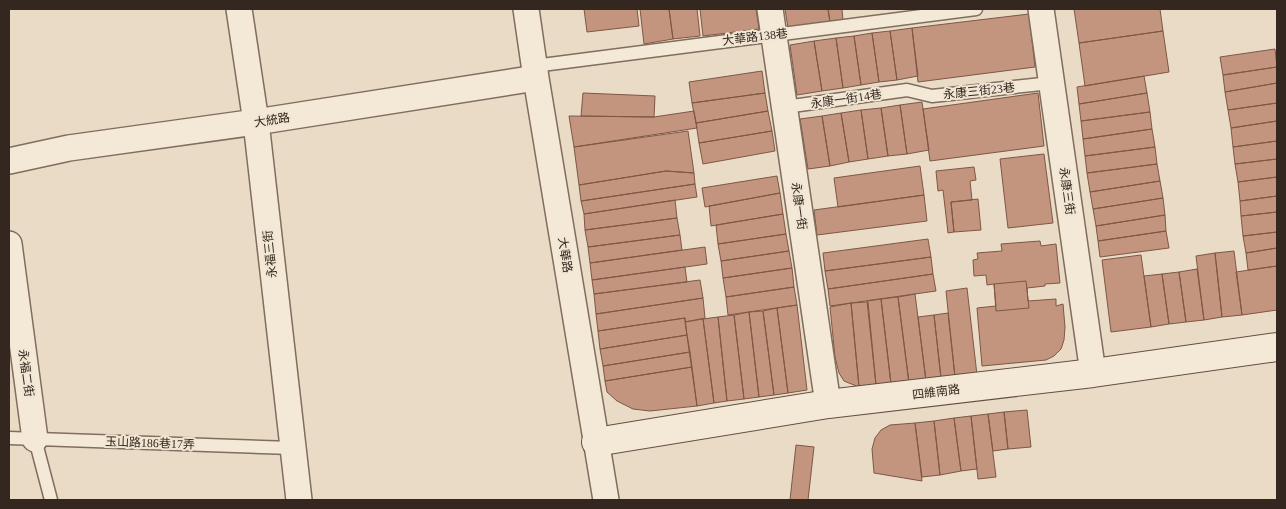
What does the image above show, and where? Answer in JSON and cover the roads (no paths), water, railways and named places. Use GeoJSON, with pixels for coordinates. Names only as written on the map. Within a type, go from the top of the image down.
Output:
{"type":"FeatureCollection","features":[{"type":"Feature","properties":{"kind":"street","name":"永福三街"},"geometry":{"type":"LineString","coordinates":[[239,9],[256,122],[298,500]]}},
{"type":"Feature","properties":{"kind":"street","name":"大華路"},"geometry":{"type":"LineString","coordinates":[[526,9],[606,500]]}},
{"type":"Feature","properties":{"kind":"street","name":"永康一街"},"geometry":{"type":"LineString","coordinates":[[770,9],[828,404]]}},
{"type":"Feature","properties":{"kind":"street","name":"永康三街"},"geometry":{"type":"LineString","coordinates":[[1041,9],[1093,373]]}},
{"type":"Feature","properties":{"kind":"street","name":"大統路"},"geometry":{"type":"LineString","coordinates":[[9,161],[69,148],[256,122],[535,72]]}},
{"type":"Feature","properties":{"kind":"street","name":"永福二街"},"geometry":{"type":"LineString","coordinates":[[9,244],[35,439]]}},
{"type":"Feature","properties":{"kind":"street","name":"四維南路"},"geometry":{"type":"LineString","coordinates":[[596,442],[828,404],[1093,373],[1277,347]]}},
{"type":"Feature","properties":{"kind":"lane","name":"大華路138巷"},"geometry":{"type":"LineString","coordinates":[[535,72],[773,34],[976,9]]}},
{"type":"Feature","properties":{"kind":"lane","name":"永康三街23巷"},"geometry":{"type":"LineString","coordinates":[[907,90],[932,96],[1051,83]]}},
{"type":"Feature","properties":{"kind":"lane","name":"永康一街14巷"},"geometry":{"type":"LineString","coordinates":[[785,107],[907,90]]}},
{"type":"Feature","properties":{"kind":"lane","name":"玉山路186巷17弄"},"geometry":{"type":"LineString","coordinates":[[9,438],[292,448]]}},
{"type":"Feature","properties":{"kind":"lane","name":"永福二街"},"geometry":{"type":"LineString","coordinates":[[35,439],[51,500]]}}]}
